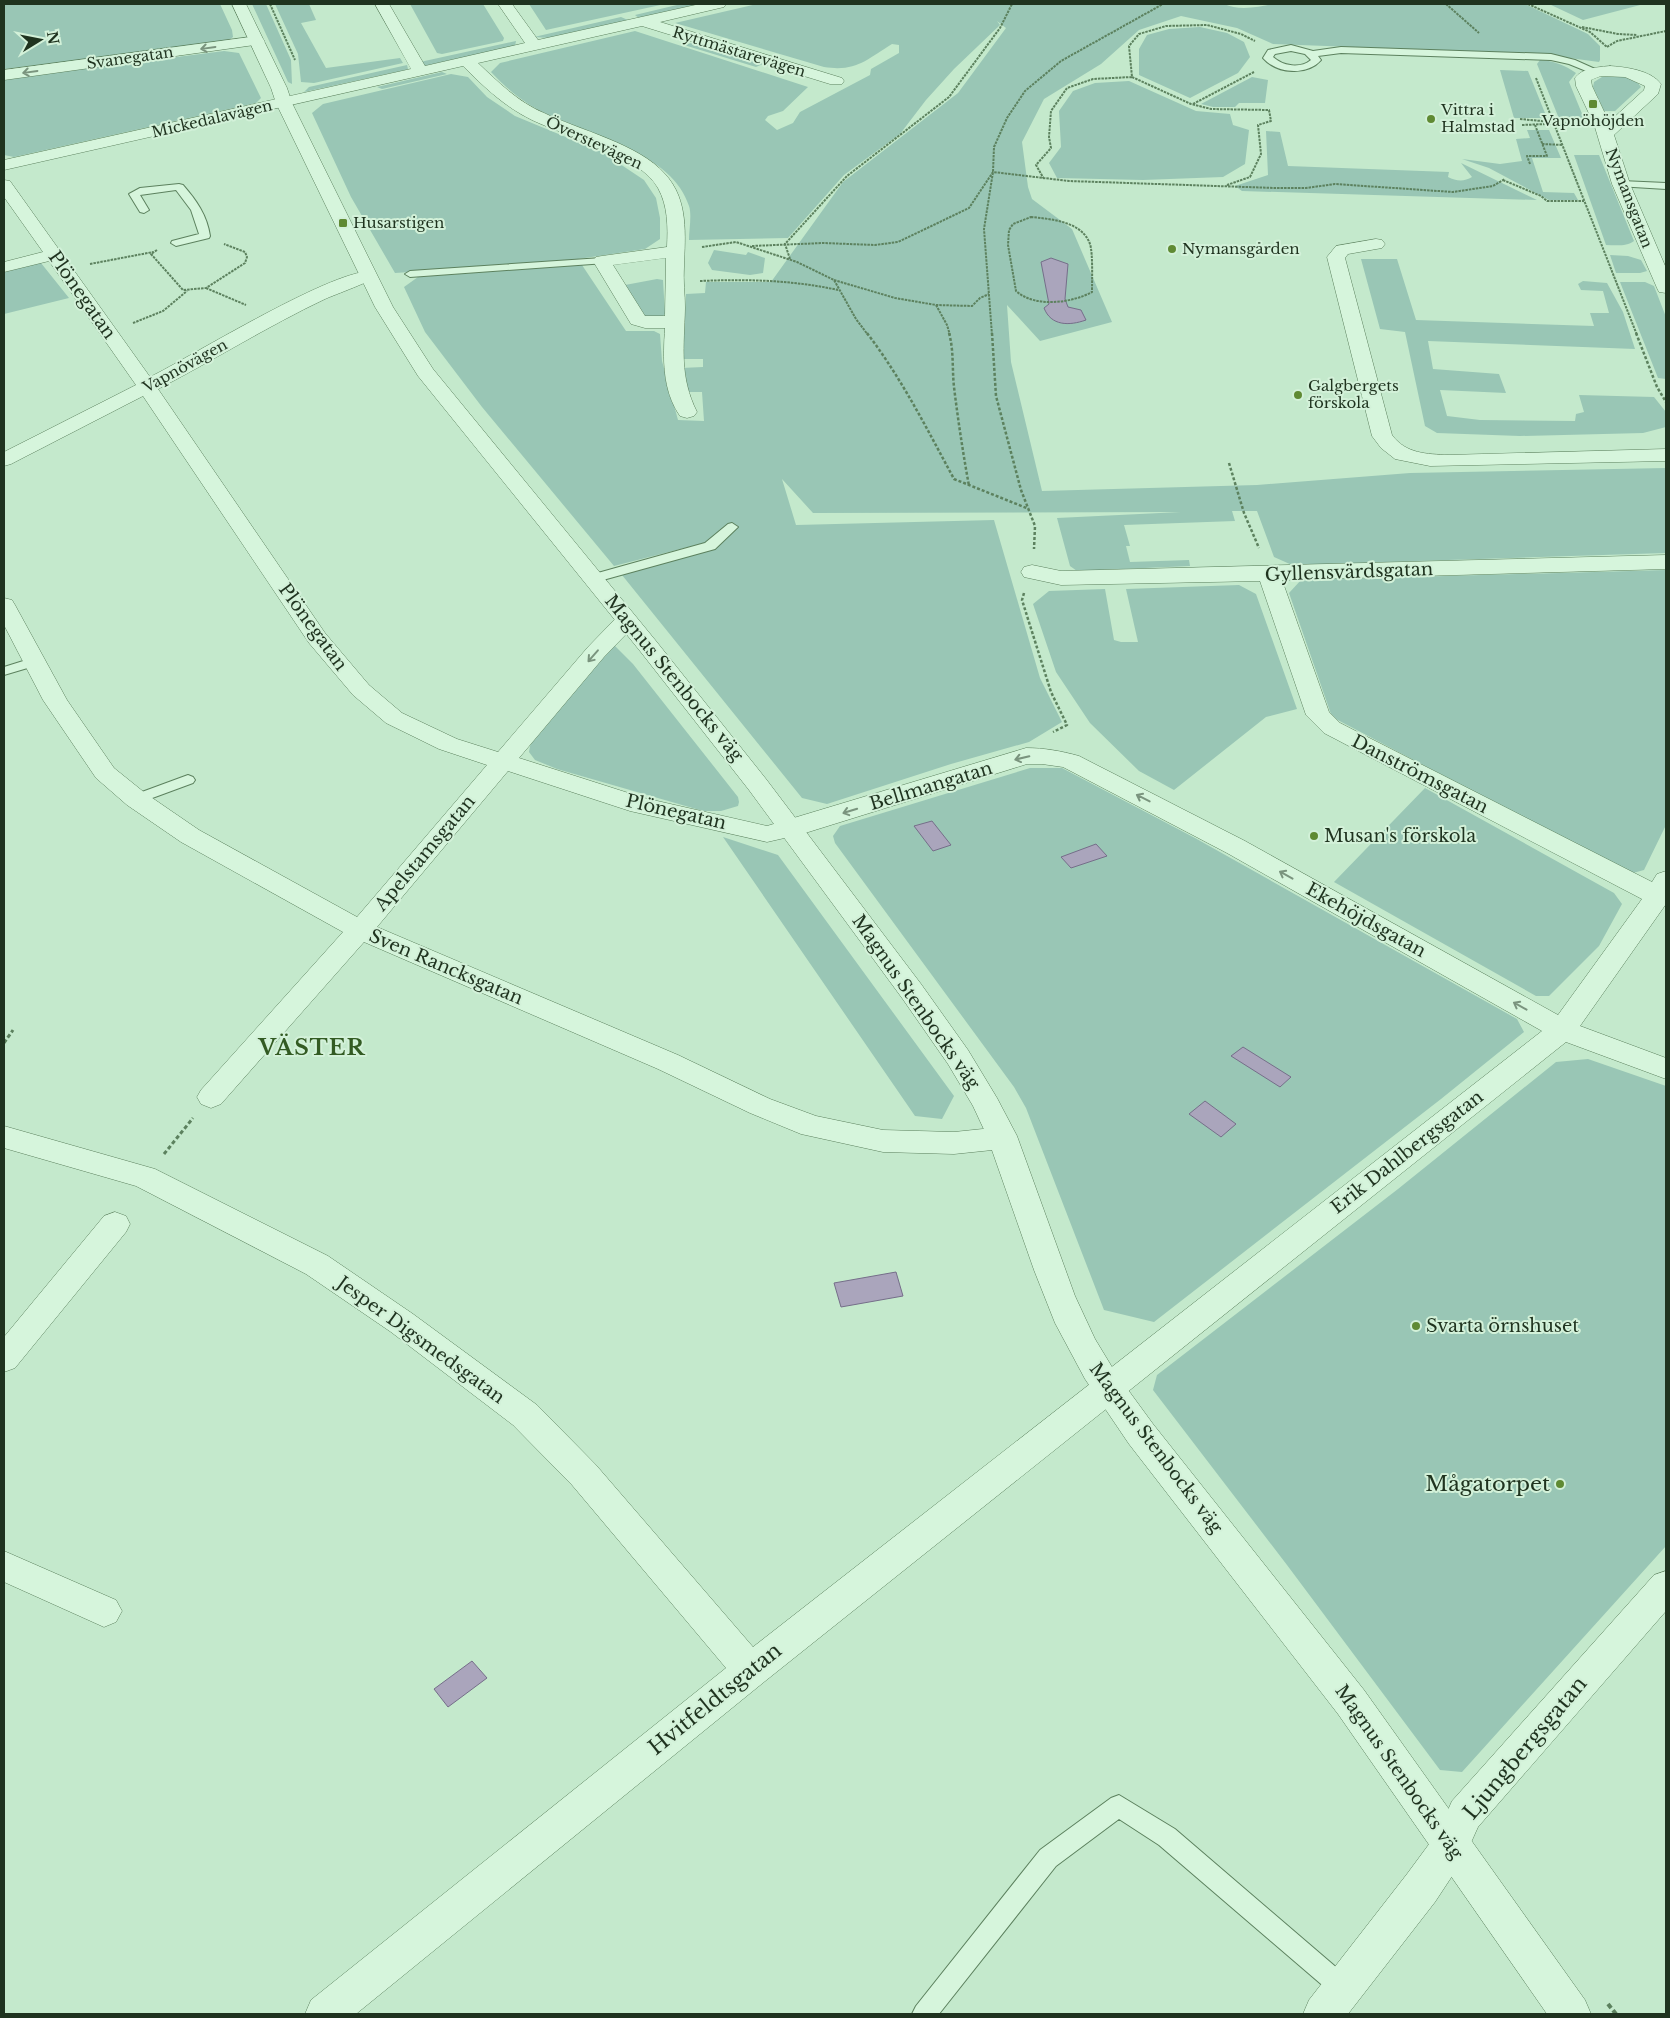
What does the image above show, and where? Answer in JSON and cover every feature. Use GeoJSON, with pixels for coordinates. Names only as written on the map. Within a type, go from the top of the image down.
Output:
{"type":"FeatureCollection","features":[{"type":"Feature","properties":{"kind":"street","name":"Magnus Stenbocks väg"},"geometry":{"type":"LineString","coordinates":[[239,4],[279,88],[284,103],[368,276],[384,307],[425,372],[738,757],[793,828],[956,1054],[984,1099],[1002,1138],[1043,1254],[1071,1322],[1083,1347],[1108,1388],[1147,1441],[1351,1702],[1571,2014]]}},
{"type":"Feature","properties":{"kind":"street"},"geometry":{"type":"LineString","coordinates":[[382,4],[420,71]]}},
{"type":"Feature","properties":{"kind":"street"},"geometry":{"type":"LineString","coordinates":[[505,4],[535,46]]}},
{"type":"Feature","properties":{"kind":"street","name":"Mickedalavägen"},"geometry":{"type":"LineString","coordinates":[[4,166],[719,4]]}},
{"type":"Feature","properties":{"kind":"street","name":"Ryttmästarevägen"},"geometry":{"type":"LineString","coordinates":[[642,21],[836,81]]}},
{"type":"Feature","properties":{"kind":"street","name":"Svanegatan"},"geometry":{"type":"LineString","coordinates":[[4,75],[256,41]]}},
{"type":"Feature","properties":{"kind":"street","name":"Överstevägen"},"geometry":{"type":"LineString","coordinates":[[467,61],[505,97],[528,112],[612,148],[654,171],[669,191],[675,205],[677,251],[672,364],[679,398],[687,412]]}},
{"type":"Feature","properties":{"kind":"street","name":"Nymansgatan"},"geometry":{"type":"LineString","coordinates":[[1604,129],[1652,91],[1653,84],[1632,74],[1620,72],[1599,72],[1583,78],[1584,86],[1604,129],[1621,184],[1666,288]]}},
{"type":"Feature","properties":{"kind":"street","name":"Plönegatan"},"geometry":{"type":"LineString","coordinates":[[4,184],[146,387],[317,638],[361,690],[394,718],[448,744],[639,805],[767,834],[793,828]]}},
{"type":"Feature","properties":{"kind":"street"},"geometry":{"type":"LineString","coordinates":[[1376,244],[1342,250],[1336,256],[1382,436],[1392,449],[1404,455],[1421,459],[1448,461],[1666,455]]}},
{"type":"Feature","properties":{"kind":"street"},"geometry":{"type":"LineString","coordinates":[[674,322],[645,322],[638,320],[602,261],[677,251]]}},
{"type":"Feature","properties":{"kind":"street"},"geometry":{"type":"LineString","coordinates":[[4,267],[53,255]]}},
{"type":"Feature","properties":{"kind":"street","name":"Vapnövägen"},"geometry":{"type":"LineString","coordinates":[[4,460],[146,387],[297,305],[341,284],[368,276]]}},
{"type":"Feature","properties":{"kind":"street","name":"Gyllensvärdsgatan"},"geometry":{"type":"LineString","coordinates":[[1032,572],[1061,578],[1269,574],[1666,562]]}},
{"type":"Feature","properties":{"kind":"street","name":"Danströmsgatan"},"geometry":{"type":"LineString","coordinates":[[1269,574],[1318,715],[1332,728],[1662,888]]}},
{"type":"Feature","properties":{"kind":"street","name":"Sven Rancksgatan"},"geometry":{"type":"LineString","coordinates":[[4,605],[36,661],[55,700],[105,773],[136,800],[190,836],[360,930],[668,1062],[760,1106],[812,1126],[883,1140],[954,1144],[1002,1138]]}},
{"type":"Feature","properties":{"kind":"street","name":"Apelstamsgatan"},"geometry":{"type":"LineString","coordinates":[[211,1097],[360,930],[596,652],[626,621]]}},
{"type":"Feature","properties":{"kind":"street","name":"Bellmangatan"},"geometry":{"type":"LineString","coordinates":[[793,828],[1026,756],[1042,756],[1070,762]]}},
{"type":"Feature","properties":{"kind":"street","name":"Ekehöjdsgatan"},"geometry":{"type":"LineString","coordinates":[[1070,762],[1236,847],[1562,1030],[1666,1069]]}},
{"type":"Feature","properties":{"kind":"street","name":"Erik Dahlbergsgatan"},"geometry":{"type":"LineString","coordinates":[[1108,1388],[1562,1030],[1662,888]]}},
{"type":"Feature","properties":{"kind":"street","name":"Jesper Digsmedsgatan"},"geometry":{"type":"LineString","coordinates":[[4,1137],[145,1177],[317,1265],[402,1323],[525,1415],[584,1475],[751,1670]]}},
{"type":"Feature","properties":{"kind":"street"},"geometry":{"type":"LineString","coordinates":[[4,1359],[115,1224]]}},
{"type":"Feature","properties":{"kind":"street","name":"Hvitfeldtsgatan"},"geometry":{"type":"LineString","coordinates":[[325,2014],[751,1670],[1108,1388]]}},
{"type":"Feature","properties":{"kind":"street"},"geometry":{"type":"LineString","coordinates":[[4,1566],[104,1611]]}},
{"type":"Feature","properties":{"kind":"street","name":"Ljungbergsgatan"},"geometry":{"type":"LineString","coordinates":[[1333,2001],[1421,1888],[1451,1845],[1465,1814],[1666,1586]]}},
{"type":"Feature","properties":{"kind":"lane"},"geometry":{"type":"LineString","coordinates":[[1311,54],[1316,60],[1314,63],[1304,67],[1275,64],[1270,61],[1268,55],[1276,50],[1298,49],[1311,54],[1341,50],[1551,57],[1599,72]]}},
{"type":"Feature","properties":{"kind":"lane"},"geometry":{"type":"LineString","coordinates":[[1621,184],[1666,186]]}},
{"type":"Feature","properties":{"kind":"lane"},"geometry":{"type":"LineString","coordinates":[[144,210],[134,194],[140,191],[179,187],[198,210],[204,222],[205,236],[176,243]]}},
{"type":"Feature","properties":{"kind":"lane"},"geometry":{"type":"LineString","coordinates":[[410,274],[602,261]]}},
{"type":"Feature","properties":{"kind":"lane"},"geometry":{"type":"LineString","coordinates":[[592,579],[710,546],[732,527]]}},
{"type":"Feature","properties":{"kind":"lane"},"geometry":{"type":"LineString","coordinates":[[4,671],[36,661]]}},
{"type":"Feature","properties":{"kind":"lane"},"geometry":{"type":"LineString","coordinates":[[136,800],[188,780]]}},
{"type":"Feature","properties":{"kind":"lane"},"geometry":{"type":"LineString","coordinates":[[924,2014],[1048,1858],[1119,1806],[1167,1837],[1333,2001]]}},
{"type":"Feature","properties":{"kind":"path"},"geometry":{"type":"LineString","coordinates":[[785,244],[847,176],[949,97],[1000,28],[1012,4]]}},
{"type":"Feature","properties":{"kind":"path"},"geometry":{"type":"LineString","coordinates":[[1051,733],[1067,725],[1051,692],[1022,600],[1032,572],[1035,526],[1021,490],[996,396],[984,229],[993,172],[994,148],[1007,118],[1025,91],[1060,61],[1163,4]]}},
{"type":"Feature","properties":{"kind":"path"},"geometry":{"type":"LineString","coordinates":[[1446,4],[1492,44],[1511,56]]}},
{"type":"Feature","properties":{"kind":"path"},"geometry":{"type":"LineString","coordinates":[[1528,4],[1590,32],[1607,47]]}},
{"type":"Feature","properties":{"kind":"path"},"geometry":{"type":"LineString","coordinates":[[1569,23],[1618,34],[1653,34]]}},
{"type":"Feature","properties":{"kind":"path"},"geometry":{"type":"LineString","coordinates":[[1132,77],[1129,46],[1139,34],[1166,26],[1207,25],[1241,34],[1276,50]]}},
{"type":"Feature","properties":{"kind":"path"},"geometry":{"type":"LineString","coordinates":[[1607,47],[1617,41],[1666,32]]}},
{"type":"Feature","properties":{"kind":"path"},"geometry":{"type":"LineString","coordinates":[[1599,72],[1606,61],[1607,47]]}},
{"type":"Feature","properties":{"kind":"path"},"geometry":{"type":"LineString","coordinates":[[1527,56],[1555,123],[1657,387],[1666,402]]}},
{"type":"Feature","properties":{"kind":"path"},"geometry":{"type":"LineString","coordinates":[[1191,104],[1250,74],[1275,64]]}},
{"type":"Feature","properties":{"kind":"path"},"geometry":{"type":"LineString","coordinates":[[1044,179],[1036,164],[1051,148],[1049,137],[1051,110],[1066,88],[1093,79],[1132,77],[1191,104],[1211,109],[1269,110],[1271,121],[1258,125],[1261,154],[1250,177],[1224,186]]}},
{"type":"Feature","properties":{"kind":"path"},"geometry":{"type":"LineString","coordinates":[[1520,119],[1604,129]]}},
{"type":"Feature","properties":{"kind":"path"},"geometry":{"type":"LineString","coordinates":[[1522,125],[1535,126],[1555,123]]}},
{"type":"Feature","properties":{"kind":"path"},"geometry":{"type":"LineString","coordinates":[[1530,164],[1527,156],[1547,156],[1535,126]]}},
{"type":"Feature","properties":{"kind":"path"},"geometry":{"type":"LineString","coordinates":[[1542,144],[1563,145]]}},
{"type":"Feature","properties":{"kind":"path"},"geometry":{"type":"LineString","coordinates":[[752,246],[785,244],[875,245],[898,242],[969,208],[993,172]]}},
{"type":"Feature","properties":{"kind":"path"},"geometry":{"type":"LineString","coordinates":[[993,172],[1044,179],[1306,188],[1335,184],[1453,192],[1493,186],[1504,179],[1541,196],[1547,202],[1585,201]]}},
{"type":"Feature","properties":{"kind":"path"},"geometry":{"type":"LineString","coordinates":[[1021,218],[1062,219],[1086,237],[1090,244],[1092,292],[1087,296],[1069,300],[1046,301],[1024,297],[1014,288],[1014,274],[1006,240],[1013,224],[1021,218]]}},
{"type":"Feature","properties":{"kind":"path"},"geometry":{"type":"LineString","coordinates":[[154,252],[152,254],[183,290],[206,288],[245,264],[247,257],[245,252],[239,248],[205,236]]}},
{"type":"Feature","properties":{"kind":"path"},"geometry":{"type":"LineString","coordinates":[[695,247],[736,242],[752,246],[790,259],[834,280],[895,298],[936,304],[972,306],[980,298],[989,294]]}},
{"type":"Feature","properties":{"kind":"path"},"geometry":{"type":"LineString","coordinates":[[86,265],[142,252],[154,252],[176,243]]}},
{"type":"Feature","properties":{"kind":"path"},"geometry":{"type":"LineString","coordinates":[[785,244],[790,259]]}},
{"type":"Feature","properties":{"kind":"path"},"geometry":{"type":"LineString","coordinates":[[834,280],[838,290],[856,318],[886,358],[908,393],[954,479],[1029,510]]}},
{"type":"Feature","properties":{"kind":"path"},"geometry":{"type":"LineString","coordinates":[[693,281],[787,281],[838,290]]}},
{"type":"Feature","properties":{"kind":"path"},"geometry":{"type":"LineString","coordinates":[[206,288],[249,307]]}},
{"type":"Feature","properties":{"kind":"path"},"geometry":{"type":"LineString","coordinates":[[130,324],[166,310],[176,304],[187,291]]}},
{"type":"Feature","properties":{"kind":"path"},"geometry":{"type":"LineString","coordinates":[[936,304],[947,325],[953,346],[952,368],[957,414],[969,486]]}},
{"type":"Feature","properties":{"kind":"path"},"geometry":{"type":"LineString","coordinates":[[1230,464],[1244,513],[1269,574]]}},
{"type":"Feature","properties":{"kind":"path"},"geometry":{"type":"LineString","coordinates":[[4,1043],[13,1030]]}},
{"type":"Feature","properties":{"kind":"path"},"geometry":{"type":"LineString","coordinates":[[145,1177],[211,1097]]}},
{"type":"Feature","properties":{"kind":"green space"},"geometry":{"type":"Polygon","coordinates":[[[4,4],[220,4],[232,30],[233,37],[226,42],[4,69],[4,4]]]}},
{"type":"Feature","properties":{"kind":"green space"},"geometry":{"type":"Polygon","coordinates":[[[252,4],[266,4],[291,60],[292,84],[288,82],[252,4]]]}},
{"type":"Feature","properties":{"kind":"green space"},"geometry":{"type":"Polygon","coordinates":[[[275,4],[309,4],[316,20],[301,23],[326,68],[400,58],[403,63],[314,83],[301,82],[298,54],[275,4]]]}},
{"type":"Feature","properties":{"kind":"green space"},"geometry":{"type":"Polygon","coordinates":[[[410,4],[483,4],[504,38],[503,41],[442,54],[437,53],[410,4]]]}},
{"type":"Feature","properties":{"kind":"green space"},"geometry":{"type":"Polygon","coordinates":[[[529,4],[665,4],[546,30],[529,4]]]}},
{"type":"Feature","properties":{"kind":"green space"},"geometry":{"type":"Polygon","coordinates":[[[681,4],[701,4],[639,18],[635,15],[681,4]]]}},
{"type":"Feature","properties":{"kind":"green space"},"geometry":{"type":"Polygon","coordinates":[[[757,4],[1224,4],[1242,8],[1273,4],[1525,4],[1588,34],[1600,46],[1599,62],[1540,54],[1273,44],[1237,28],[1181,16],[1139,30],[1101,64],[1044,99],[1022,142],[1028,187],[1032,199],[1072,229],[1112,322],[1040,341],[1007,305],[1011,362],[1042,491],[1257,485],[1410,473],[1666,468],[1666,553],[1292,565],[1274,557],[1257,511],[1232,511],[1235,521],[1124,525],[1130,546],[1126,546],[1130,562],[1189,560],[1190,566],[1077,571],[1070,566],[1057,518],[1181,512],[813,513],[782,479],[796,525],[994,520],[1040,678],[1062,722],[1029,742],[951,764],[827,804],[802,798],[622,575],[704,543],[614,566],[482,407],[425,332],[404,287],[418,277],[582,265],[626,331],[654,331],[660,334],[662,361],[678,420],[704,421],[702,392],[683,392],[681,368],[703,367],[703,359],[683,359],[686,294],[705,293],[706,282],[771,282],[843,182],[958,93],[1006,28],[997,21],[1000,25],[954,69],[926,100],[900,134],[844,175],[788,238],[689,240],[689,206],[680,188],[667,173],[629,149],[533,107],[511,91],[491,72],[500,63],[635,31],[808,87],[783,111],[768,116],[765,120],[777,130],[793,123],[800,112],[870,75],[871,69],[899,53],[899,45],[892,44],[867,60],[853,66],[844,68],[824,67],[675,23],[757,4]]]}},
{"type":"Feature","properties":{"kind":"green space"},"geometry":{"type":"Polygon","coordinates":[[[1549,4],[1644,4],[1583,20],[1549,4]]]}},
{"type":"Feature","properties":{"kind":"green space"},"geometry":{"type":"Polygon","coordinates":[[[621,17],[628,20],[549,38],[534,37],[621,17]]]}},
{"type":"Feature","properties":{"kind":"green space"},"geometry":{"type":"Polygon","coordinates":[[[1200,27],[1227,33],[1244,42],[1250,57],[1238,73],[1190,98],[1139,75],[1139,49],[1147,35],[1169,29],[1200,27]]]}},
{"type":"Feature","properties":{"kind":"green space"},"geometry":{"type":"Polygon","coordinates":[[[516,41],[515,46],[424,66],[420,62],[516,41]]]}},
{"type":"Feature","properties":{"kind":"green space"},"geometry":{"type":"Polygon","coordinates":[[[695,42],[763,64],[756,67],[684,45],[695,42]]]}},
{"type":"Feature","properties":{"kind":"green space"},"geometry":{"type":"Polygon","coordinates":[[[224,51],[239,53],[261,98],[256,103],[14,157],[4,155],[4,79],[224,51]]]}},
{"type":"Feature","properties":{"kind":"green space"},"geometry":{"type":"Polygon","coordinates":[[[1540,60],[1559,64],[1576,73],[1569,82],[1585,121],[1560,121],[1537,64],[1540,60]]]}},
{"type":"Feature","properties":{"kind":"green space"},"geometry":{"type":"Polygon","coordinates":[[[407,65],[408,69],[405,70],[304,92],[309,87],[407,65]]]}},
{"type":"Feature","properties":{"kind":"green space"},"geometry":{"type":"Polygon","coordinates":[[[1500,70],[1528,71],[1547,118],[1514,118],[1500,70]]]}},
{"type":"Feature","properties":{"kind":"green space"},"geometry":{"type":"Polygon","coordinates":[[[442,72],[447,74],[382,89],[377,87],[442,72]]]}},
{"type":"Feature","properties":{"kind":"green space"},"geometry":{"type":"Polygon","coordinates":[[[451,74],[468,77],[487,97],[515,116],[602,152],[644,180],[656,198],[660,218],[660,239],[645,249],[558,262],[395,273],[351,197],[312,113],[323,104],[451,74]]]}},
{"type":"Feature","properties":{"kind":"green space"},"geometry":{"type":"Polygon","coordinates":[[[1613,76],[1632,79],[1641,87],[1615,111],[1604,111],[1593,87],[1594,82],[1602,77],[1613,76]]]}},
{"type":"Feature","properties":{"kind":"green space"},"geometry":{"type":"Polygon","coordinates":[[[1252,77],[1268,80],[1265,103],[1239,103],[1235,107],[1213,107],[1201,104],[1252,77]]]}},
{"type":"Feature","properties":{"kind":"green space"},"geometry":{"type":"Polygon","coordinates":[[[1129,81],[1196,111],[1230,114],[1233,125],[1249,130],[1245,164],[1223,177],[1143,180],[1057,178],[1049,163],[1061,147],[1059,111],[1073,91],[1095,83],[1129,81]]]}},
{"type":"Feature","properties":{"kind":"green space"},"geometry":{"type":"Polygon","coordinates":[[[1527,130],[1549,130],[1561,158],[1532,158],[1543,192],[1574,193],[1578,200],[1549,200],[1489,168],[1462,159],[1500,164],[1522,161],[1516,139],[1530,138],[1527,130]]]}},
{"type":"Feature","properties":{"kind":"green space"},"geometry":{"type":"Polygon","coordinates":[[[1266,131],[1280,132],[1288,166],[1449,172],[1448,177],[1460,180],[1472,177],[1461,163],[1537,200],[1242,191],[1235,186],[1268,175],[1266,131]]]}},
{"type":"Feature","properties":{"kind":"green space"},"geometry":{"type":"Polygon","coordinates":[[[1574,155],[1599,155],[1634,241],[1624,245],[1606,245],[1574,155]]]}},
{"type":"Feature","properties":{"kind":"green space"},"geometry":{"type":"Polygon","coordinates":[[[714,250],[746,255],[748,252],[765,258],[763,273],[750,275],[712,270],[708,263],[714,250]]]}},
{"type":"Feature","properties":{"kind":"green space"},"geometry":{"type":"Polygon","coordinates":[[[1610,255],[1628,256],[1641,260],[1647,271],[1640,273],[1616,273],[1610,255]]]}},
{"type":"Feature","properties":{"kind":"green space"},"geometry":{"type":"Polygon","coordinates":[[[1361,259],[1397,259],[1416,320],[1594,326],[1590,313],[1609,313],[1603,291],[1581,290],[1578,284],[1583,281],[1607,283],[1623,312],[1635,349],[1428,341],[1433,369],[1499,374],[1506,393],[1440,390],[1447,416],[1480,420],[1575,421],[1576,414],[1584,412],[1579,395],[1654,397],[1666,412],[1666,427],[1643,433],[1520,436],[1437,433],[1425,426],[1405,332],[1380,329],[1361,259]]]}},
{"type":"Feature","properties":{"kind":"green space"},"geometry":{"type":"Polygon","coordinates":[[[39,262],[69,298],[4,314],[4,271],[39,262]]]}},
{"type":"Feature","properties":{"kind":"green space"},"geometry":{"type":"Polygon","coordinates":[[[657,279],[663,280],[665,314],[662,317],[645,316],[625,285],[657,279]]]}},
{"type":"Feature","properties":{"kind":"green space"},"geometry":{"type":"Polygon","coordinates":[[[1620,282],[1645,282],[1654,286],[1666,317],[1666,379],[1658,378],[1620,282]]]}},
{"type":"Feature","properties":{"kind":"green space"},"geometry":{"type":"Polygon","coordinates":[[[1666,570],[1666,825],[1644,870],[1633,873],[1332,717],[1289,593],[1301,580],[1666,570]]]}},
{"type":"Feature","properties":{"kind":"green space"},"geometry":{"type":"Polygon","coordinates":[[[1239,585],[1256,594],[1297,709],[1266,717],[1174,790],[1139,771],[1090,723],[1056,672],[1033,604],[1049,591],[1105,589],[1114,640],[1138,642],[1126,589],[1239,585]]]}},
{"type":"Feature","properties":{"kind":"green space"},"geometry":{"type":"Polygon","coordinates":[[[614,645],[633,664],[738,797],[738,806],[721,811],[703,811],[557,769],[535,760],[529,752],[531,741],[614,645]]]}},
{"type":"Feature","properties":{"kind":"green space"},"geometry":{"type":"Polygon","coordinates":[[[1030,768],[1062,768],[1195,838],[1517,1019],[1524,1032],[1441,1099],[1154,1322],[1104,1310],[1026,1108],[1014,1087],[835,843],[833,836],[840,826],[1030,768]]]}},
{"type":"Feature","properties":{"kind":"green space"},"geometry":{"type":"Polygon","coordinates":[[[1425,788],[1614,893],[1622,904],[1599,946],[1549,996],[1536,996],[1334,882],[1425,788]]]}},
{"type":"Feature","properties":{"kind":"green space"},"geometry":{"type":"Polygon","coordinates":[[[723,837],[778,855],[954,1096],[942,1119],[915,1116],[723,837]]]}},
{"type":"Feature","properties":{"kind":"green space"},"geometry":{"type":"Polygon","coordinates":[[[1588,1059],[1666,1086],[1666,1546],[1462,1772],[1440,1770],[1153,1390],[1157,1375],[1398,1189],[1556,1062],[1588,1059]]]}},
{"type":"Feature","properties":{"kind":"shaded area"},"geometry":{"type":"Polygon","coordinates":[[[1051,258],[1068,264],[1065,299],[1068,307],[1081,310],[1086,320],[1067,324],[1056,321],[1047,314],[1044,308],[1049,304],[1041,262],[1051,258]]]}},
{"type":"Feature","properties":{"kind":"shaded area"},"geometry":{"type":"Polygon","coordinates":[[[932,821],[951,845],[933,851],[914,826],[932,821]]]}},
{"type":"Feature","properties":{"kind":"shaded area"},"geometry":{"type":"Polygon","coordinates":[[[1096,844],[1107,856],[1071,868],[1061,857],[1096,844]]]}},
{"type":"Feature","properties":{"kind":"shaded area"},"geometry":{"type":"Polygon","coordinates":[[[1243,1047],[1291,1077],[1280,1087],[1231,1056],[1243,1047]]]}},
{"type":"Feature","properties":{"kind":"shaded area"},"geometry":{"type":"Polygon","coordinates":[[[1205,1101],[1236,1124],[1221,1137],[1189,1114],[1205,1101]]]}},
{"type":"Feature","properties":{"kind":"shaded area"},"geometry":{"type":"Polygon","coordinates":[[[896,1272],[903,1296],[841,1307],[834,1283],[896,1272]]]}},
{"type":"Feature","properties":{"kind":"shaded area"},"geometry":{"type":"Polygon","coordinates":[[[472,1661],[487,1678],[448,1707],[434,1689],[472,1661]]]}},
{"type":"Feature","properties":{"kind":"place","name":"Vapnöhöjden"},"geometry":{"type":"Point","coordinates":[1593,104]}},
{"type":"Feature","properties":{"kind":"place","name":"Vittra i Halmstad"},"geometry":{"type":"Point","coordinates":[1431,119]}},
{"type":"Feature","properties":{"kind":"place","name":"Husarstigen"},"geometry":{"type":"Point","coordinates":[343,223]}},
{"type":"Feature","properties":{"kind":"place","name":"Nymansgården"},"geometry":{"type":"Point","coordinates":[1172,249]}},
{"type":"Feature","properties":{"kind":"place","name":"Galgbergets förskola"},"geometry":{"type":"Point","coordinates":[1298,395]}},
{"type":"Feature","properties":{"kind":"place","name":"Musan's förskola"},"geometry":{"type":"Point","coordinates":[1314,836]}},
{"type":"Feature","properties":{"kind":"place","name":"Svarta örnshuset"},"geometry":{"type":"Point","coordinates":[1416,1326]}},
{"type":"Feature","properties":{"kind":"place","name":"Mågatorpet"},"geometry":{"type":"Point","coordinates":[1560,1484]}},
{"type":"Feature","properties":{"kind":"district","name":"VÄSTER"},"geometry":{"type":"Point","coordinates":[312,1047]}}]}
